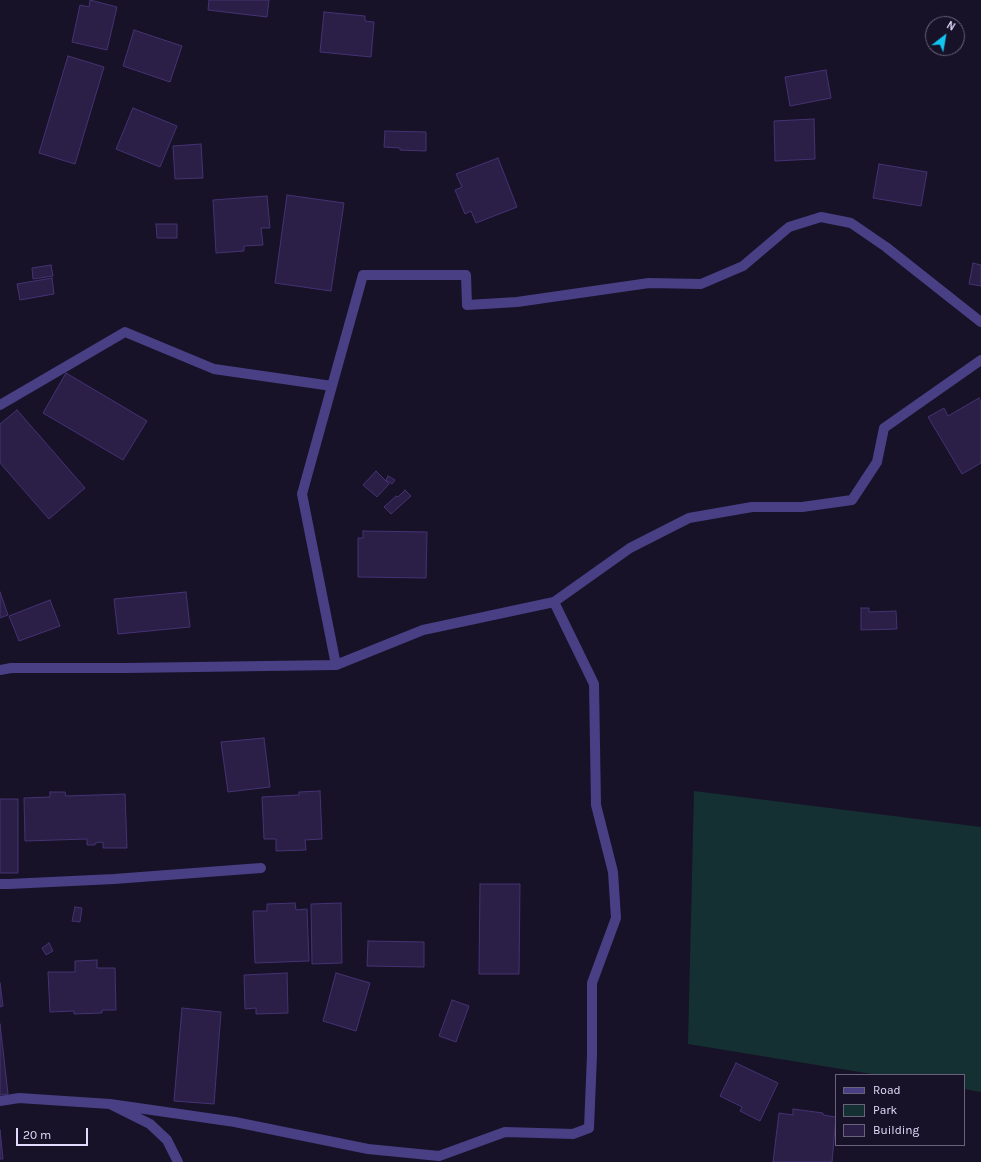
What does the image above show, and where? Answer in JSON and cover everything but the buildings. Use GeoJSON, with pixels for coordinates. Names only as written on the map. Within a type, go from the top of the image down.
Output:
{"type":"FeatureCollection","features":[{"type":"Feature","properties":{"kind":"street"},"geometry":{"type":"LineString","coordinates":[[336,665],[302,494],[363,275],[466,275],[467,305],[517,302],[649,283],[702,284],[743,266],[788,227],[821,217],[851,223],[886,247],[981,322]]}},
{"type":"Feature","properties":{"kind":"street"},"geometry":{"type":"LineString","coordinates":[[0,405],[126,332],[214,369],[332,386]]}},
{"type":"Feature","properties":{"kind":"street"},"geometry":{"type":"LineString","coordinates":[[0,670],[11,668],[336,665],[423,630],[554,602],[630,548],[688,518],[752,507],[802,508],[852,500],[876,462],[884,428],[981,360]]}},
{"type":"Feature","properties":{"kind":"street"},"geometry":{"type":"LineString","coordinates":[[0,1101],[19,1098],[110,1104],[235,1122],[368,1150],[439,1156],[505,1132],[573,1134],[589,1128],[592,1055],[592,983],[616,918],[616,910],[613,872],[596,805],[594,684],[554,602]]}},
{"type":"Feature","properties":{"kind":"street"},"geometry":{"type":"LineString","coordinates":[[0,884],[114,879],[261,868]]}},
{"type":"Feature","properties":{"kind":"street"},"geometry":{"type":"LineString","coordinates":[[110,1104],[150,1124],[167,1140],[178,1162]]}},
{"type":"Feature","properties":{"kind":"green space"},"geometry":{"type":"Polygon","coordinates":[[[694,791],[981,827],[981,1092],[965,1089],[965,1074],[872,1074],[688,1044],[694,791]]]}}]}
